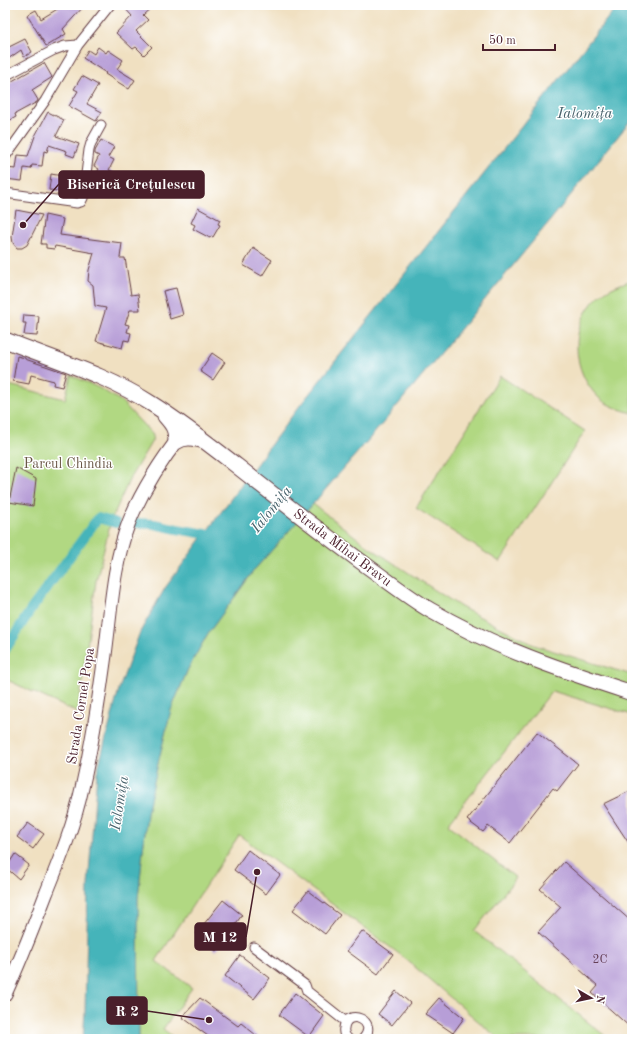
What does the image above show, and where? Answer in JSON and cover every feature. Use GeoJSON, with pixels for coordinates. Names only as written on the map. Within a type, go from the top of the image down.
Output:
{"type":"FeatureCollection","features":[{"type":"Feature","properties":{"kind":"main road","name":"Strada Mihai Bravu"},"geometry":{"type":"LineString","coordinates":[[5,340],[81,369],[133,392],[156,406],[205,441],[341,547],[429,609],[505,648],[550,666],[632,693]]}},
{"type":"Feature","properties":{"kind":"main road"},"geometry":{"type":"LineString","coordinates":[[156,406],[174,426],[176,442],[185,438],[205,441]]}},
{"type":"Feature","properties":{"kind":"main road","name":"Strada Cornel Popa"},"geometry":{"type":"LineString","coordinates":[[5,994],[63,852],[82,790],[96,714],[113,587],[122,546],[129,523],[144,489],[162,460],[186,428]]}},
{"type":"Feature","properties":{"kind":"street"},"geometry":{"type":"LineString","coordinates":[[5,157],[45,101],[78,45],[110,5]]}},
{"type":"Feature","properties":{"kind":"street"},"geometry":{"type":"LineString","coordinates":[[5,76],[54,50],[65,46],[78,45]]}},
{"type":"Feature","properties":{"kind":"street"},"geometry":{"type":"LineString","coordinates":[[5,193],[77,203],[81,202],[83,198],[89,150],[101,124]]}},
{"type":"Feature","properties":{"kind":"street"},"geometry":{"type":"LineString","coordinates":[[254,947],[305,985],[307,991],[346,1022]]}},
{"type":"Feature","properties":{"kind":"street"},"geometry":{"type":"LineString","coordinates":[[348,1039],[343,1029],[348,1020],[355,1017],[366,1023],[368,1030],[364,1039]]}},
{"type":"Feature","properties":{"kind":"green space"},"geometry":{"type":"Polygon","coordinates":[[[632,281],[632,413],[610,405],[599,398],[583,375],[577,348],[578,335],[588,309],[597,298],[604,293],[632,281]]]}},
{"type":"Feature","properties":{"kind":"green space","name":"Parcul Chindia"},"geometry":{"type":"Polygon","coordinates":[[[71,375],[99,388],[121,401],[153,435],[152,441],[130,478],[111,521],[96,581],[78,713],[5,679],[5,384],[65,399],[71,375]]]}},
{"type":"Feature","properties":{"kind":"green space"},"geometry":{"type":"Polygon","coordinates":[[[500,376],[585,431],[500,562],[416,508],[500,376]]]}},
{"type":"Feature","properties":{"kind":"green space"},"geometry":{"type":"Polygon","coordinates":[[[313,504],[369,547],[461,607],[534,645],[632,675],[632,715],[552,691],[448,824],[516,878],[474,931],[609,1039],[499,1039],[402,956],[239,835],[156,961],[192,988],[163,1029],[176,1039],[139,1039],[138,898],[147,813],[171,710],[188,669],[207,635],[255,569],[313,504]]]}},
{"type":"Feature","properties":{"kind":"water","name":"Ialomița"},"geometry":{"type":"Polygon","coordinates":[[[618,5],[632,5],[632,119],[383,423],[255,569],[207,635],[188,669],[171,710],[147,813],[138,898],[139,1039],[83,1039],[88,885],[97,772],[119,689],[140,632],[165,588],[294,413],[618,5]]]}},
{"type":"Feature","properties":{"kind":"building"},"geometry":{"type":"Polygon","coordinates":[[[55,5],[85,5],[63,29],[66,34],[46,46],[27,15],[36,10],[41,19],[59,8],[55,5]]]}},
{"type":"Feature","properties":{"kind":"building"},"geometry":{"type":"Polygon","coordinates":[[[122,5],[154,5],[143,15],[148,20],[136,31],[152,47],[144,55],[136,47],[133,49],[116,33],[132,16],[122,5]]]}},
{"type":"Feature","properties":{"kind":"building"},"geometry":{"type":"Polygon","coordinates":[[[25,39],[32,52],[24,57],[21,50],[5,61],[5,49],[25,39]]]}},
{"type":"Feature","properties":{"kind":"building"},"geometry":{"type":"Polygon","coordinates":[[[98,47],[106,53],[108,50],[123,60],[117,69],[135,80],[129,89],[83,58],[88,50],[94,54],[98,47]]]}},
{"type":"Feature","properties":{"kind":"building"},"geometry":{"type":"Polygon","coordinates":[[[44,63],[52,77],[32,90],[38,100],[37,102],[15,114],[16,117],[5,123],[5,85],[44,63]]]}},
{"type":"Feature","properties":{"kind":"building"},"geometry":{"type":"Polygon","coordinates":[[[82,76],[98,85],[87,104],[102,112],[96,121],[69,106],[78,91],[74,89],[82,76]]]}},
{"type":"Feature","properties":{"kind":"building"},"geometry":{"type":"Polygon","coordinates":[[[48,112],[64,120],[56,136],[79,144],[74,157],[66,154],[67,151],[49,145],[47,152],[44,151],[42,166],[32,165],[31,169],[24,168],[22,181],[5,179],[5,168],[16,169],[18,155],[28,156],[35,136],[48,112]]]}},
{"type":"Feature","properties":{"kind":"building"},"geometry":{"type":"Polygon","coordinates":[[[101,140],[114,147],[108,157],[114,160],[109,170],[113,172],[104,192],[91,185],[99,169],[94,166],[99,156],[95,154],[95,151],[101,140]]]}},
{"type":"Feature","properties":{"kind":"building"},"geometry":{"type":"Polygon","coordinates":[[[51,174],[68,177],[66,192],[49,190],[51,174]]]}},
{"type":"Feature","properties":{"kind":"building"},"geometry":{"type":"Polygon","coordinates":[[[198,208],[220,220],[218,224],[220,225],[213,237],[211,236],[210,238],[193,229],[195,225],[191,223],[198,208]]]}},
{"type":"Feature","properties":{"kind":"building"},"geometry":{"type":"Polygon","coordinates":[[[16,210],[42,215],[27,245],[22,248],[17,248],[13,243],[12,237],[16,210]]]}},
{"type":"Feature","properties":{"kind":"building"},"geometry":{"type":"Polygon","coordinates":[[[45,215],[63,219],[60,235],[122,243],[120,258],[125,258],[131,295],[138,294],[140,310],[130,310],[125,324],[129,325],[127,332],[131,333],[129,341],[124,340],[122,348],[96,341],[106,308],[95,306],[93,285],[88,281],[89,270],[94,253],[55,246],[54,249],[46,248],[46,244],[41,244],[45,215]]]}},
{"type":"Feature","properties":{"kind":"building"},"geometry":{"type":"Polygon","coordinates":[[[253,248],[272,260],[262,276],[243,265],[253,248]]]}},
{"type":"Feature","properties":{"kind":"building"},"geometry":{"type":"Polygon","coordinates":[[[176,288],[183,315],[170,319],[163,291],[176,288]]]}},
{"type":"Feature","properties":{"kind":"building"},"geometry":{"type":"Polygon","coordinates":[[[24,315],[39,316],[37,336],[24,335],[26,323],[23,323],[24,315]]]}},
{"type":"Feature","properties":{"kind":"building"},"geometry":{"type":"Polygon","coordinates":[[[212,353],[225,362],[213,380],[200,371],[212,353]]]}},
{"type":"Feature","properties":{"kind":"building"},"geometry":{"type":"Polygon","coordinates":[[[17,356],[66,373],[62,387],[53,385],[54,381],[31,375],[29,384],[13,381],[17,356]]]}},
{"type":"Feature","properties":{"kind":"building"},"geometry":{"type":"Polygon","coordinates":[[[16,468],[36,479],[33,506],[9,502],[16,468]]]}},
{"type":"Feature","properties":{"kind":"building"},"geometry":{"type":"Polygon","coordinates":[[[537,732],[578,764],[557,791],[553,788],[510,843],[488,826],[483,832],[467,820],[537,732]]]}},
{"type":"Feature","properties":{"kind":"building"},"geometry":{"type":"Polygon","coordinates":[[[632,790],[632,848],[603,804],[632,790]]]}},
{"type":"Feature","properties":{"kind":"building"},"geometry":{"type":"Polygon","coordinates":[[[28,823],[44,834],[33,849],[17,837],[28,823]]]}},
{"type":"Feature","properties":{"kind":"building"},"geometry":{"type":"Polygon","coordinates":[[[248,850],[280,875],[266,894],[234,870],[248,850]]]}},
{"type":"Feature","properties":{"kind":"building"},"geometry":{"type":"Polygon","coordinates":[[[15,854],[29,865],[19,879],[6,868],[15,854]]]}},
{"type":"Feature","properties":{"kind":"building"},"geometry":{"type":"Polygon","coordinates":[[[564,862],[632,922],[632,1029],[592,993],[598,986],[538,932],[561,907],[540,889],[564,862]]]}},
{"type":"Feature","properties":{"kind":"building"},"geometry":{"type":"Polygon","coordinates":[[[308,891],[340,915],[325,934],[293,910],[308,891]]]}},
{"type":"Feature","properties":{"kind":"building"},"geometry":{"type":"Polygon","coordinates":[[[223,900],[242,915],[216,951],[196,934],[223,900]]]}},
{"type":"Feature","properties":{"kind":"building"},"geometry":{"type":"Polygon","coordinates":[[[362,931],[393,954],[378,974],[347,951],[362,931]]]}},
{"type":"Feature","properties":{"kind":"building"},"geometry":{"type":"Polygon","coordinates":[[[240,955],[270,978],[254,999],[225,976],[240,955]]]}},
{"type":"Feature","properties":{"kind":"building"},"geometry":{"type":"Polygon","coordinates":[[[396,991],[410,1003],[392,1025],[378,1014],[396,991]]]}},
{"type":"Feature","properties":{"kind":"building"},"geometry":{"type":"Polygon","coordinates":[[[295,993],[324,1016],[309,1037],[279,1015],[295,993]]]}},
{"type":"Feature","properties":{"kind":"building"},"geometry":{"type":"Polygon","coordinates":[[[200,998],[238,1026],[241,1023],[261,1039],[212,1039],[182,1017],[200,998]]]}},
{"type":"Feature","properties":{"kind":"building"},"geometry":{"type":"Polygon","coordinates":[[[439,998],[464,1018],[453,1033],[425,1014],[439,998]]]}},
{"type":"Feature","properties":{"kind":"waterway"},"geometry":{"type":"LineString","coordinates":[[5,650],[30,611],[98,518],[116,523]]}},
{"type":"Feature","properties":{"kind":"waterway"},"geometry":{"type":"LineString","coordinates":[[135,523],[154,524],[218,536]]}},
{"type":"Feature","properties":{"kind":"place","name":"Biserică Crețulescu"},"geometry":{"type":"Point","coordinates":[23,225]}},
{"type":"Feature","properties":{"kind":"place","name":"M 12"},"geometry":{"type":"Point","coordinates":[257,872]}},
{"type":"Feature","properties":{"kind":"place","name":"R 2"},"geometry":{"type":"Point","coordinates":[209,1020]}}]}
